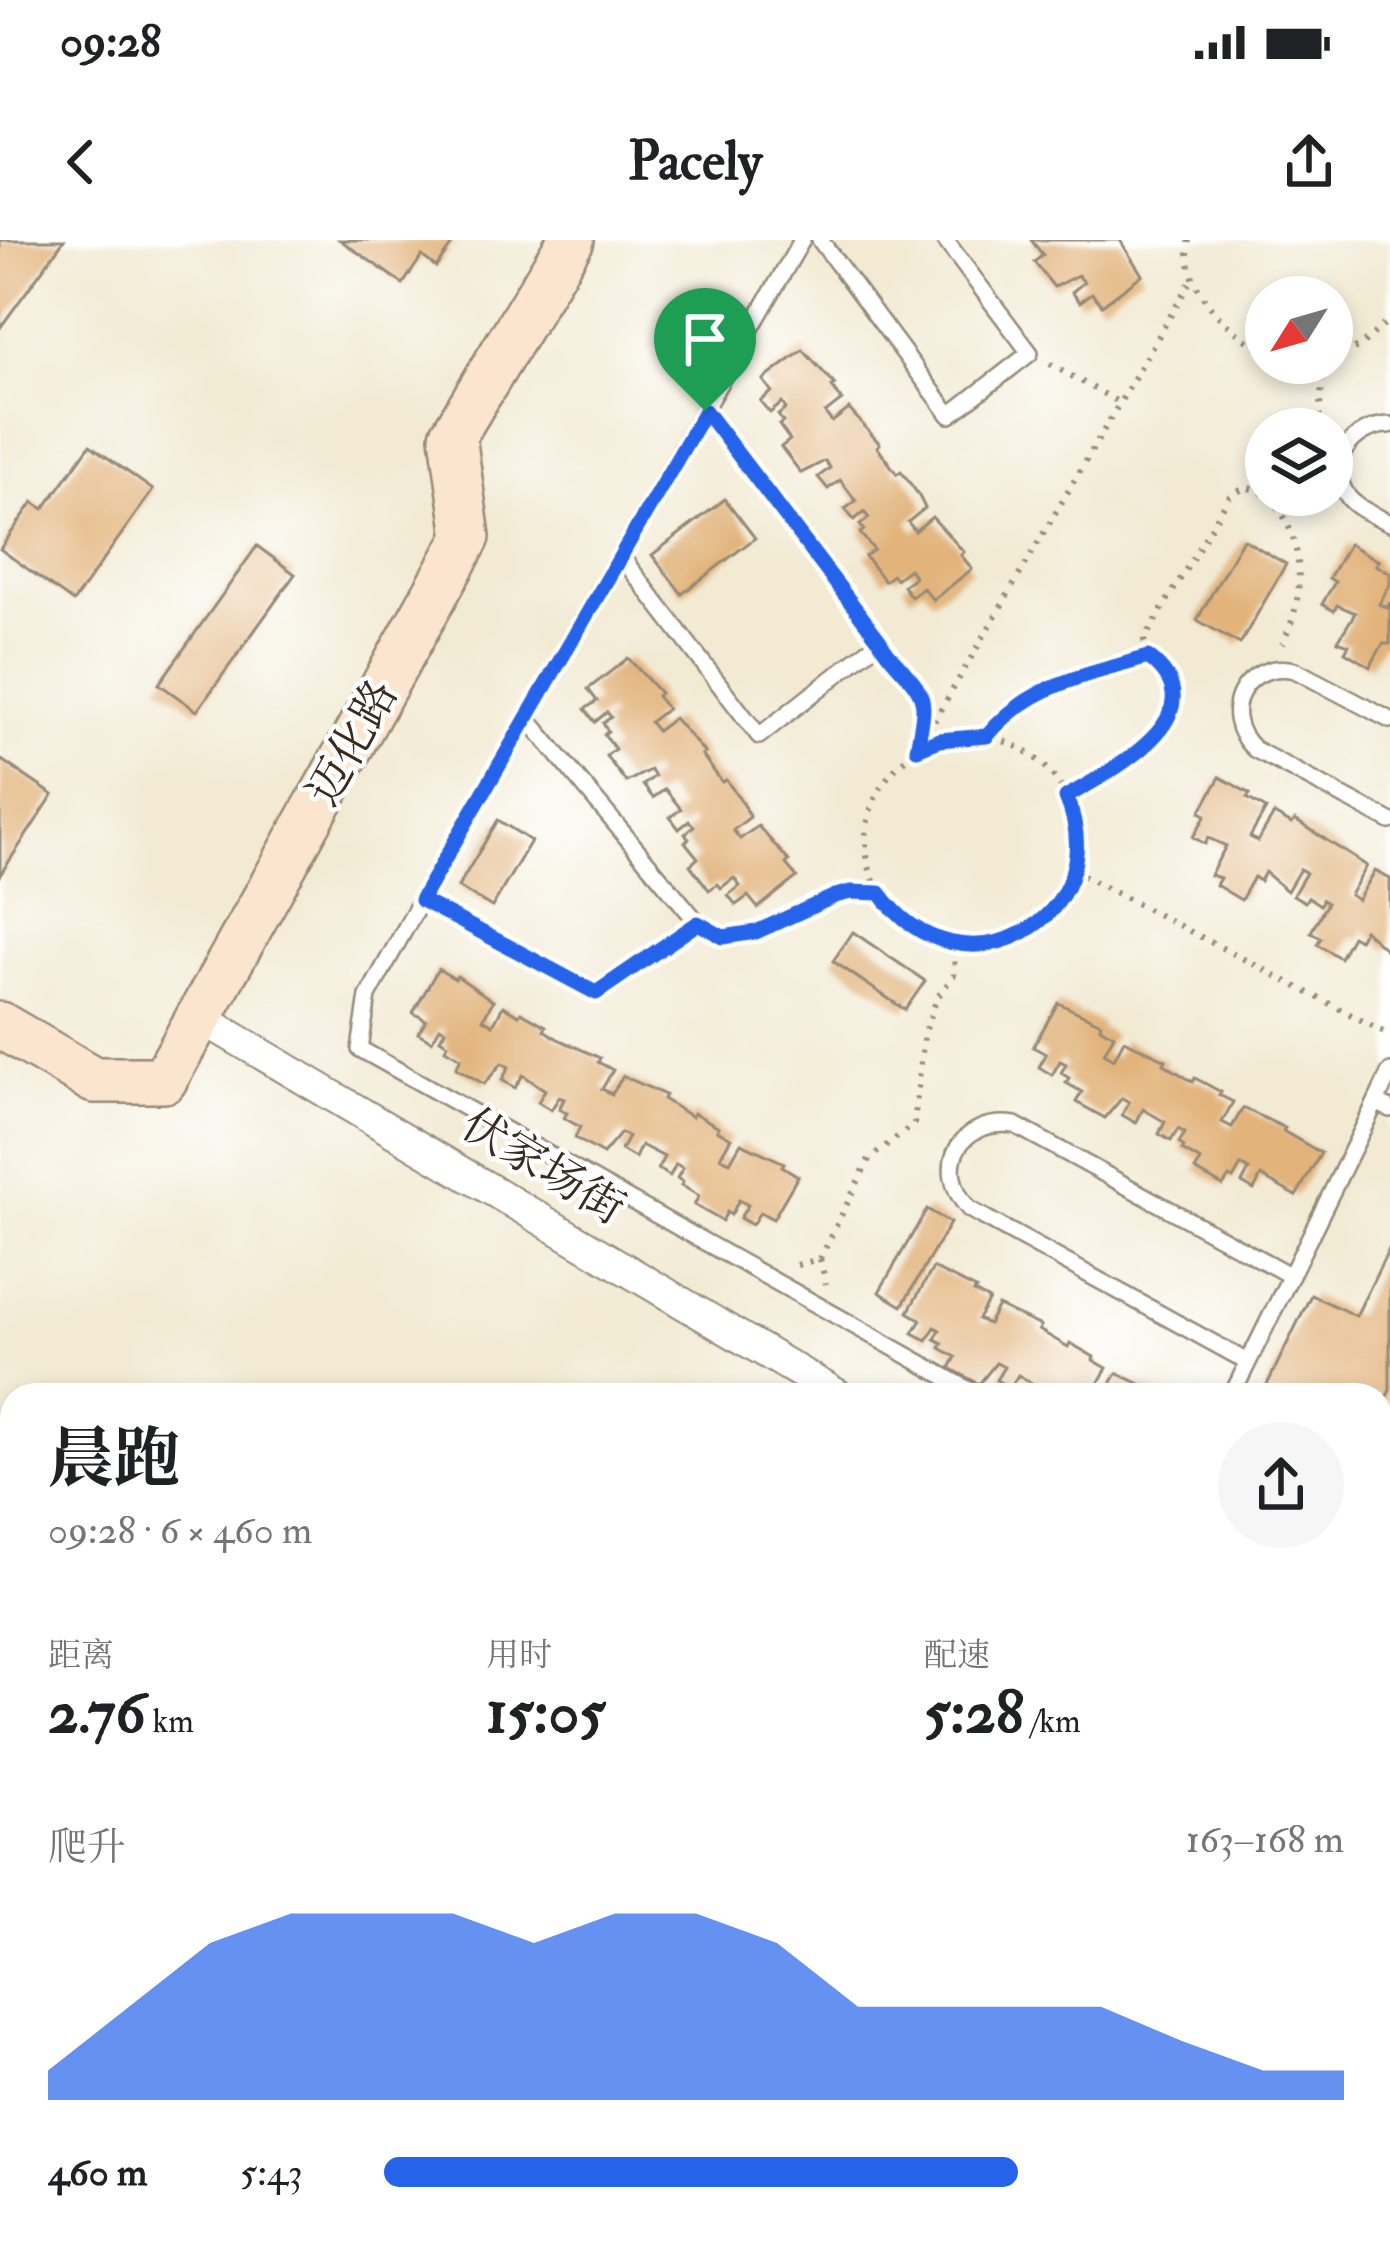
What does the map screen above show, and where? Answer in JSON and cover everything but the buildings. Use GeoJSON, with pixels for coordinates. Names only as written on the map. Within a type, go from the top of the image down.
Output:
{"type":"FeatureCollection","features":[{"type":"Feature","properties":{"kind":"street","name":"迈化路"},"geometry":{"type":"LineString","coordinates":[[0,1024],[94,1080],[164,1080],[467,537],[453,436],[571,240]]}},
{"type":"Feature","properties":{"kind":"street","name":"伏家场街"},"geometry":{"type":"LineString","coordinates":[[201,1018],[818,1383]]}},
{"type":"Feature","properties":{"kind":"lane"},"geometry":{"type":"LineString","coordinates":[[802,240],[368,996],[360,1048],[956,1383]]}},
{"type":"Feature","properties":{"kind":"lane"},"geometry":{"type":"LineString","coordinates":[[820,240],[950,415],[1030,353],[945,240]]}},
{"type":"Feature","properties":{"kind":"lane"},"geometry":{"type":"LineString","coordinates":[[620,555],[759,736],[880,641],[705,411]]}},
{"type":"Feature","properties":{"kind":"lane"},"geometry":{"type":"LineString","coordinates":[[1390,425],[1373,426],[1351,439],[1340,475],[1349,498],[1390,523]]}},
{"type":"Feature","properties":{"kind":"lane"},"geometry":{"type":"LineString","coordinates":[[1390,720],[1295,670],[1269,669],[1246,682],[1235,718],[1245,741],[1390,821]]}},
{"type":"Feature","properties":{"kind":"lane"},"geometry":{"type":"LineString","coordinates":[[421,900],[596,993],[698,923],[528,719]]}},
{"type":"Feature","properties":{"kind":"lane"},"geometry":{"type":"LineString","coordinates":[[1238,1383],[1383,1106],[1390,1072]]}},
{"type":"Feature","properties":{"kind":"lane"},"geometry":{"type":"LineString","coordinates":[[1248,1362],[969,1209],[953,1183],[955,1153],[962,1141],[986,1125],[1015,1125],[1291,1276]]}},
{"type":"Feature","properties":{"kind":"path"},"geometry":{"type":"LineString","coordinates":[[1189,240],[1193,277],[1210,308],[1245,341]]}},
{"type":"Feature","properties":{"kind":"path"},"geometry":{"type":"LineString","coordinates":[[917,749],[939,740],[987,736],[1031,754],[1049,770],[1066,797],[1076,835],[1072,870],[1058,902],[1023,933],[1001,942],[955,945],[912,928],[880,893],[866,848],[873,802],[884,781],[917,749],[1193,277]]}},
{"type":"Feature","properties":{"kind":"path"},"geometry":{"type":"LineString","coordinates":[[1353,349],[1390,319]]}},
{"type":"Feature","properties":{"kind":"path"},"geometry":{"type":"LineString","coordinates":[[1030,353],[1120,403]]}},
{"type":"Feature","properties":{"kind":"path"},"geometry":{"type":"LineString","coordinates":[[1066,797],[1157,736],[1173,711],[1173,688],[1148,657],[1144,640],[1229,497],[1245,488]]}},
{"type":"Feature","properties":{"kind":"path"},"geometry":{"type":"LineString","coordinates":[[1269,669],[1289,631],[1301,585],[1298,558],[1283,516]]}},
{"type":"Feature","properties":{"kind":"path"},"geometry":{"type":"LineString","coordinates":[[880,641],[923,703],[917,749]]}},
{"type":"Feature","properties":{"kind":"path"},"geometry":{"type":"LineString","coordinates":[[987,736],[1000,720],[1065,679],[1117,669],[1148,657]]}},
{"type":"Feature","properties":{"kind":"path"},"geometry":{"type":"LineString","coordinates":[[1072,870],[1390,1035]]}},
{"type":"Feature","properties":{"kind":"path"},"geometry":{"type":"LineString","coordinates":[[698,923],[723,937],[756,932],[835,896],[880,893]]}},
{"type":"Feature","properties":{"kind":"path"},"geometry":{"type":"LineString","coordinates":[[763,1275],[820,1258],[869,1159],[914,1124],[924,1035],[937,998],[953,975],[955,945]]}},
{"type":"Feature","properties":{"kind":"route"},"geometry":{"type":"LineString","coordinates":[[705,411],[880,641],[888,658],[916,687],[923,703],[917,749],[939,740],[987,736],[1000,720],[1065,679],[1117,669],[1148,657],[1173,688],[1173,711],[1157,736],[1066,797],[1076,835],[1069,881],[1058,902],[1023,933],[1001,942],[955,945],[912,928],[880,893],[851,892],[756,932],[723,937],[698,923],[596,993],[421,900],[705,411]]}}]}
